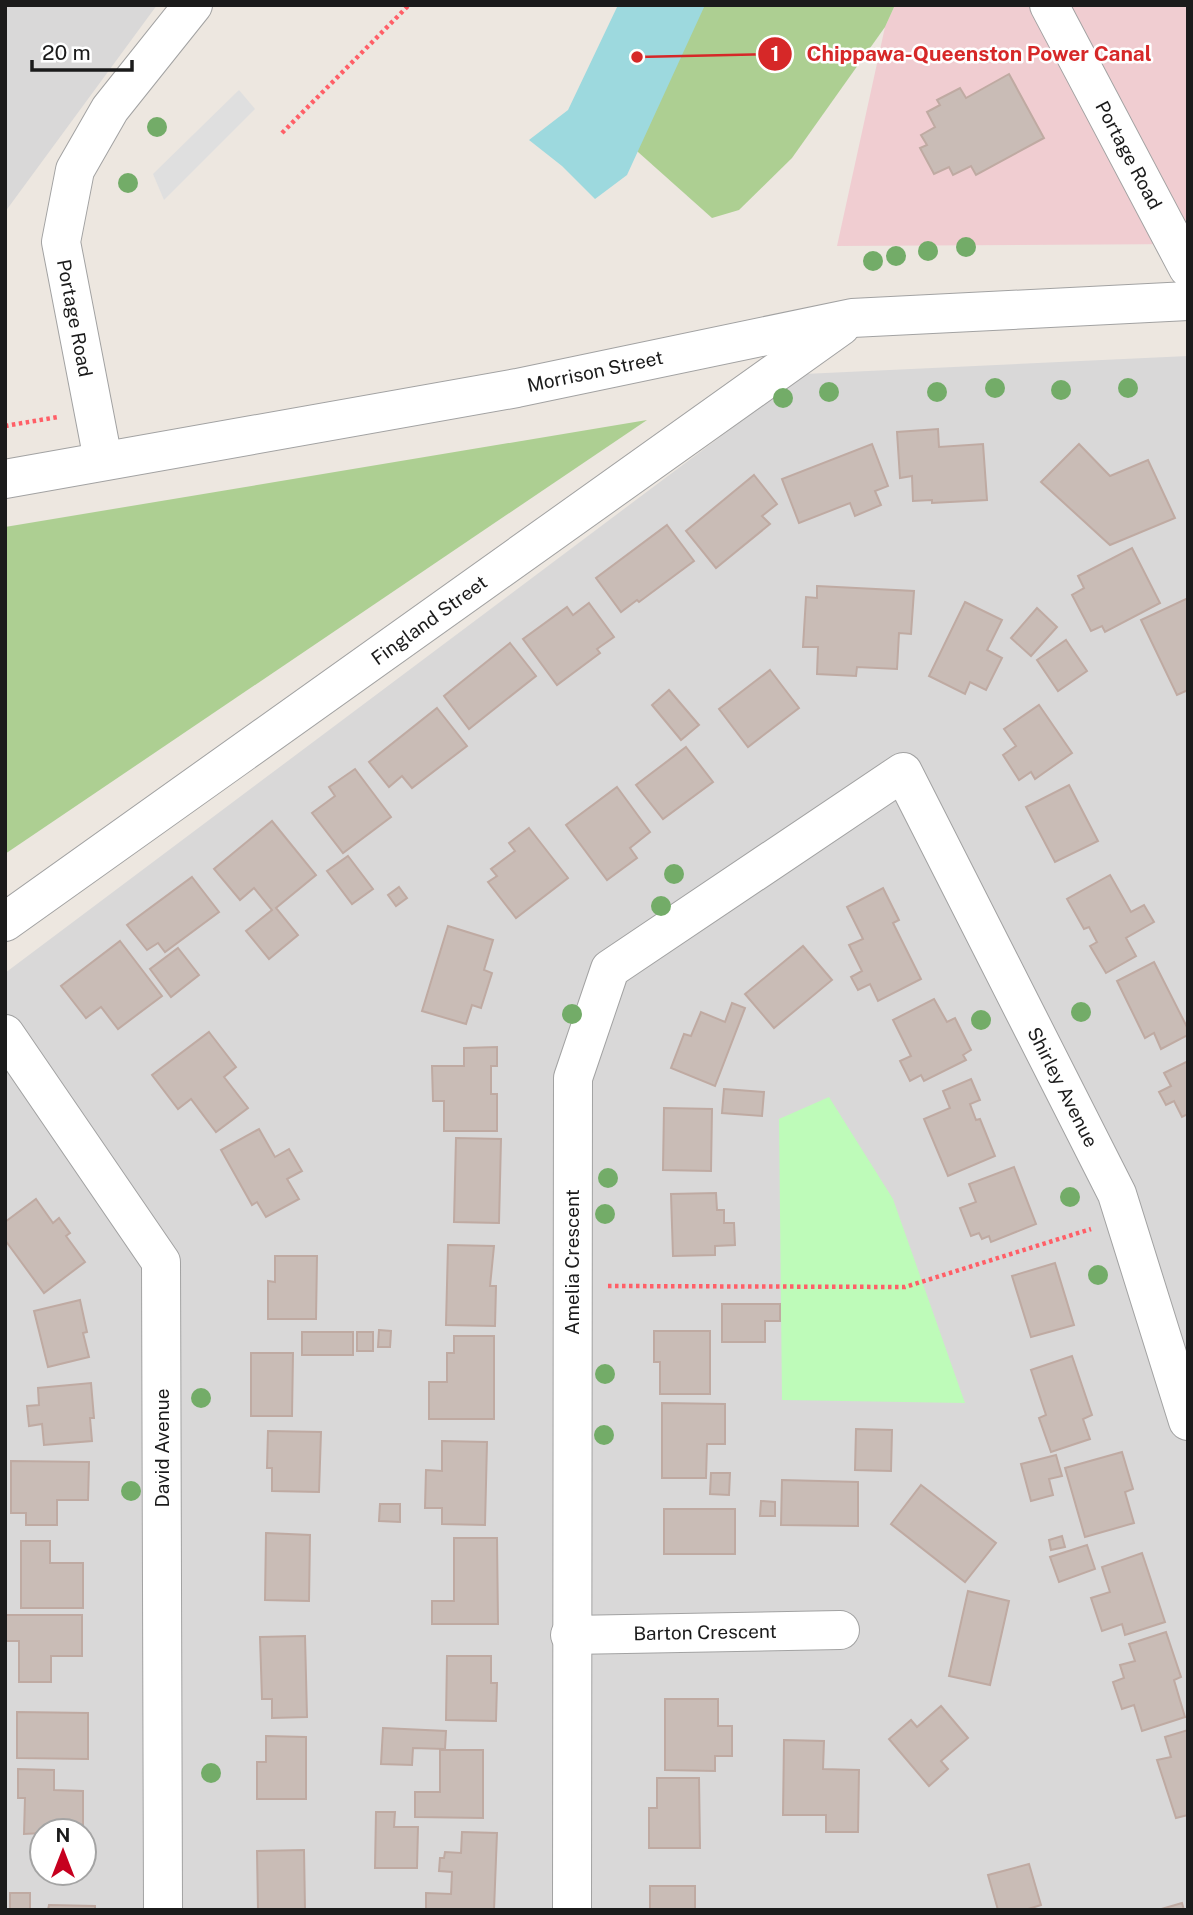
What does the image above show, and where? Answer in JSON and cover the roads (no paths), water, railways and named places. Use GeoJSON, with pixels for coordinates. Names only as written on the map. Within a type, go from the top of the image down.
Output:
{"type":"FeatureCollection","features":[{"type":"Feature","properties":{"kind":"street","name":"Portage Road"},"geometry":{"type":"LineString","coordinates":[[103,460],[61,242],[75,170],[110,109],[193,5]]}},
{"type":"Feature","properties":{"kind":"street","name":"Portage Road"},"geometry":{"type":"LineString","coordinates":[[1049,5],[1188,268]]}},
{"type":"Feature","properties":{"kind":"street","name":"Morrison Street"},"geometry":{"type":"LineString","coordinates":[[5,479],[517,387],[852,318],[1188,301]]}},
{"type":"Feature","properties":{"kind":"street","name":"Fingland Street"},"geometry":{"type":"LineString","coordinates":[[5,922],[852,318]]}},
{"type":"Feature","properties":{"kind":"street","name":"Shirley Avenue"},"geometry":{"type":"LineString","coordinates":[[900,774],[903,772],[1117,1194],[1188,1421]]}},
{"type":"Feature","properties":{"kind":"street","name":"Amelia Crescent"},"geometry":{"type":"LineString","coordinates":[[572,1910],[570,1634],[573,1078],[610,969],[900,774]]}},
{"type":"Feature","properties":{"kind":"street","name":"David Avenue"},"geometry":{"type":"LineString","coordinates":[[5,1034],[161,1262],[163,1910]]}},
{"type":"Feature","properties":{"kind":"street","name":"Barton Crescent"},"geometry":{"type":"LineString","coordinates":[[570,1634],[840,1630]]}},
{"type":"Feature","properties":{"kind":"water"},"geometry":{"type":"Polygon","coordinates":[[[618,5],[705,5],[627,175],[595,199],[562,166],[529,140],[568,110],[618,5]]]}},
{"type":"Feature","properties":{"kind":"place","name":"Chippawa-Queenston Power Canal"},"geometry":{"type":"Point","coordinates":[637,57]}}]}
